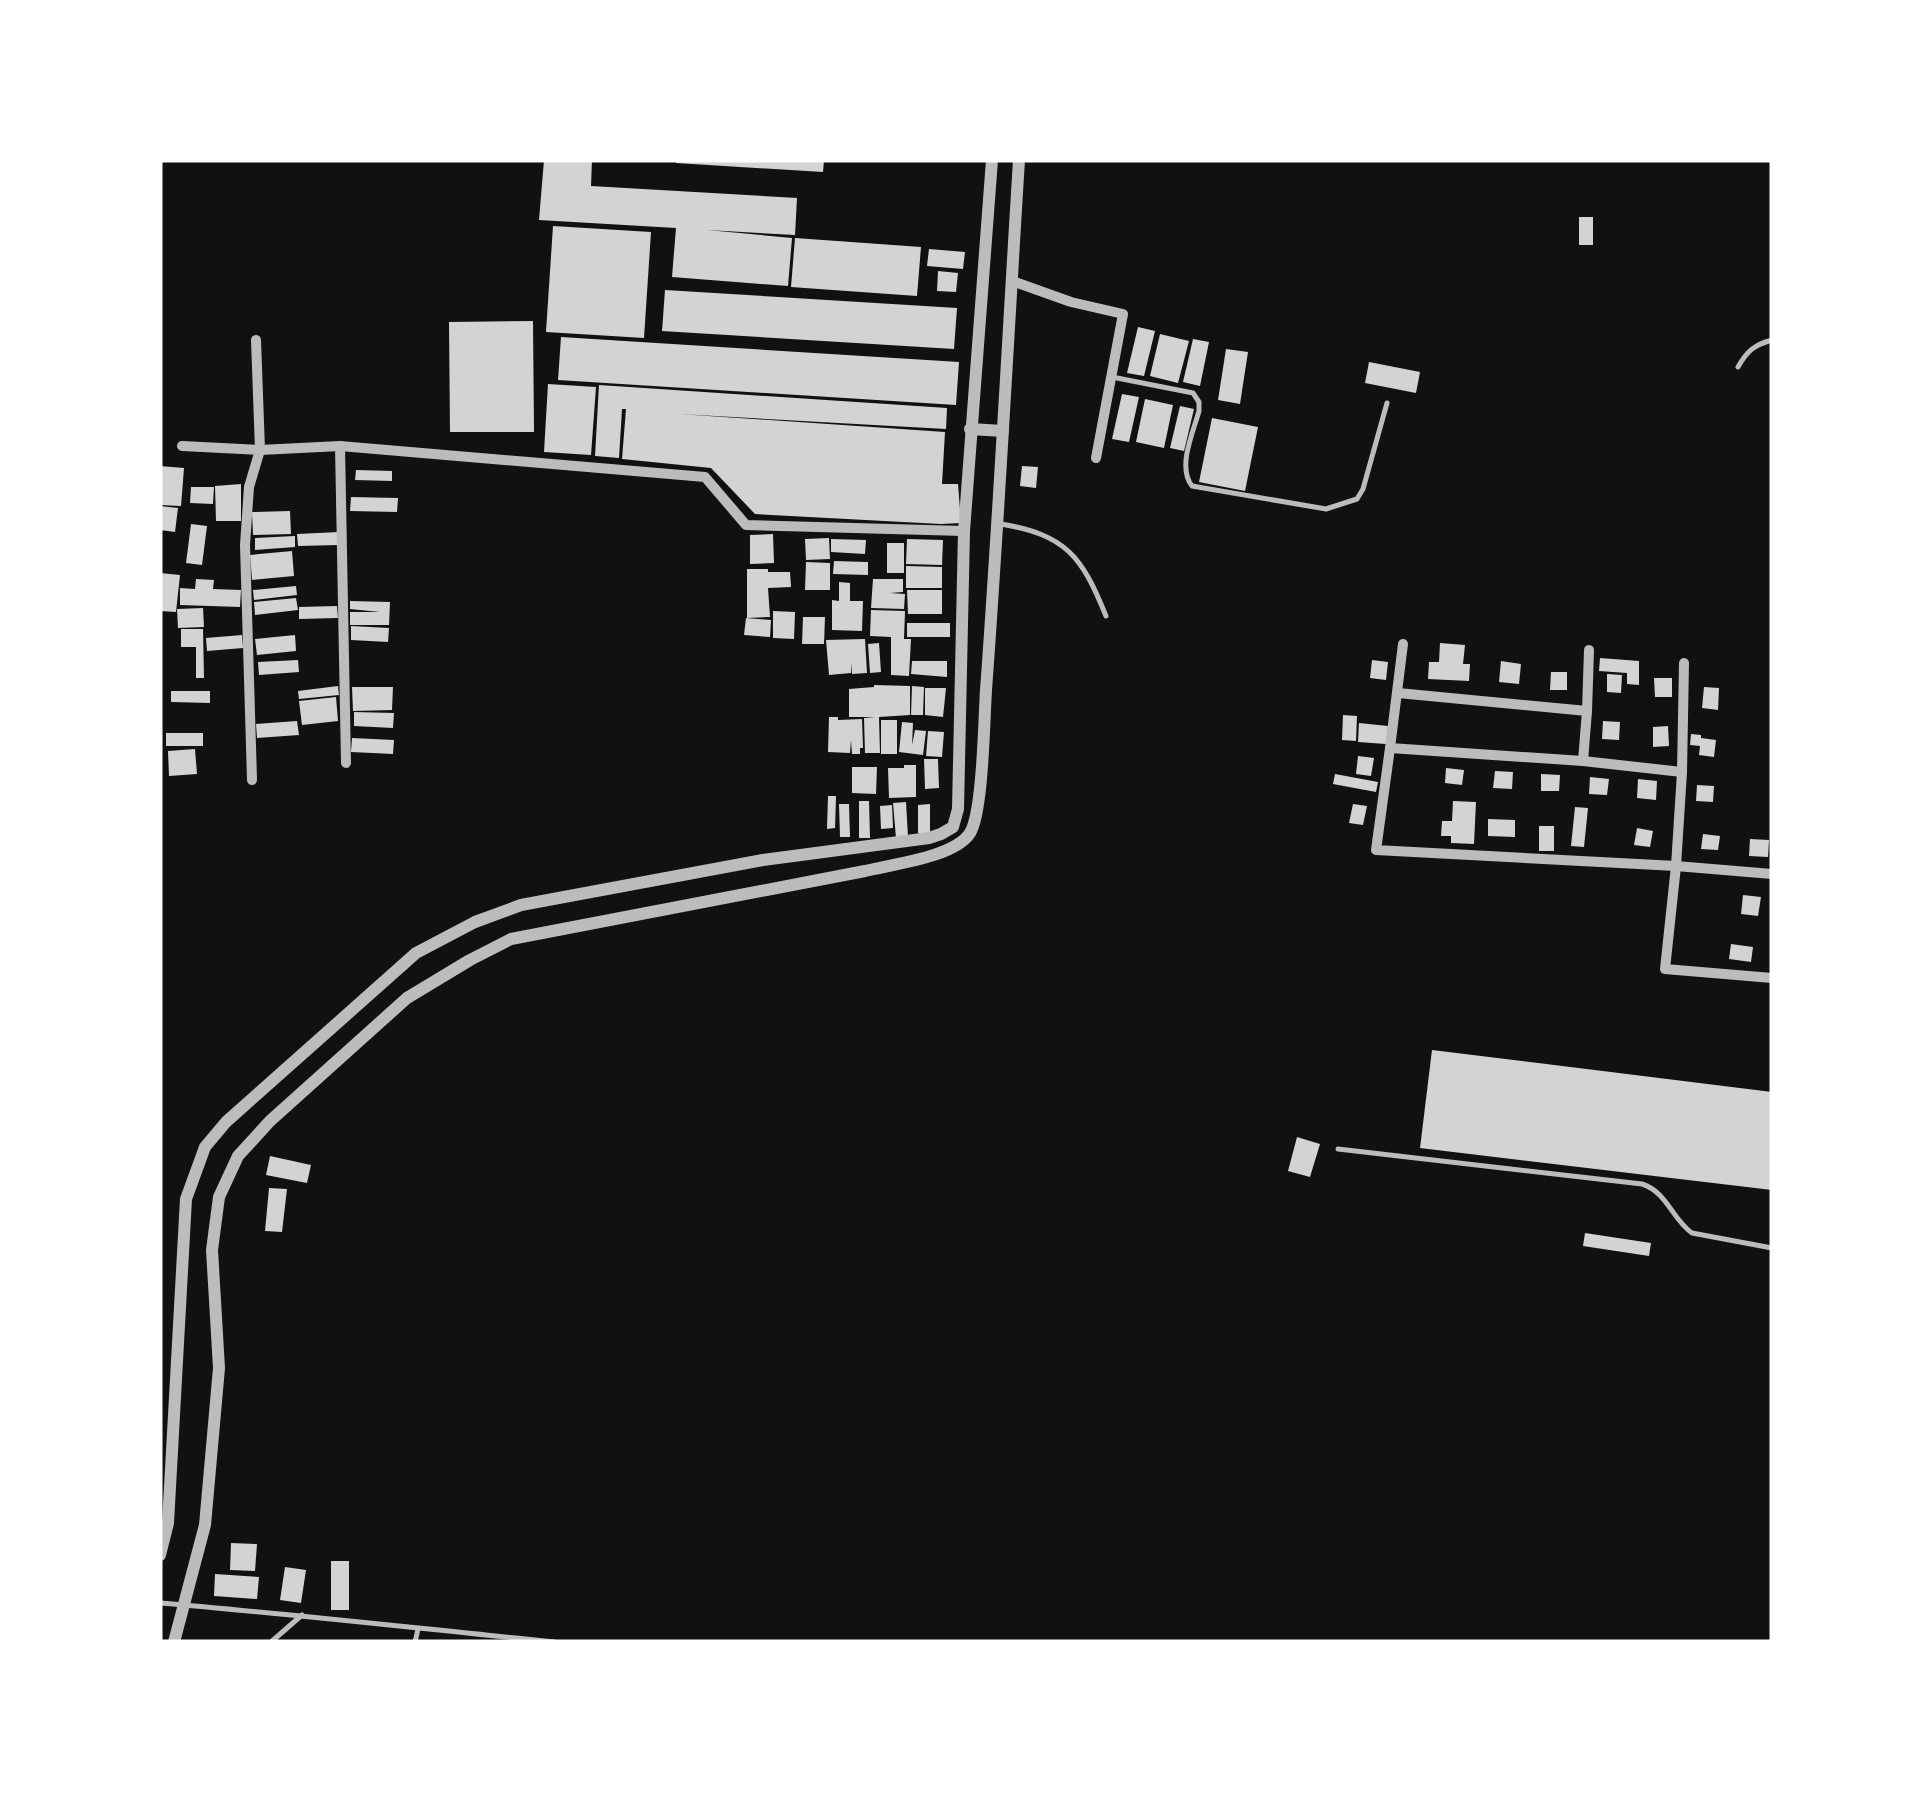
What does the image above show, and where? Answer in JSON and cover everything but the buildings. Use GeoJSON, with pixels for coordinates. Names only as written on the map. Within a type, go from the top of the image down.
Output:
{"type":"FeatureCollection","features":[{"type":"Feature","properties":{"kind":"street"},"geometry":{"type":"LineString","coordinates":[[160,1555],[168,1523],[186,1199],[205,1148],[226,1122],[416,953],[475,922],[521,905],[762,860],[928,838],[953,827],[958,816],[961,764],[964,531],[992,160]]}},
{"type":"Feature","properties":{"kind":"street"},"geometry":{"type":"LineString","coordinates":[[174,1642],[205,1524],[219,1368],[212,1250],[219,1197],[238,1156],[270,1120],[407,998],[511,939],[865,870],[958,847],[971,832],[976,815],[998,523],[1019,160]]}},
{"type":"Feature","properties":{"kind":"street"},"geometry":{"type":"LineString","coordinates":[[1012,281],[1070,302],[1123,314],[1096,458]]}},
{"type":"Feature","properties":{"kind":"street"},"geometry":{"type":"LineString","coordinates":[[252,780],[245,545],[250,487],[260,450],[256,340]]}},
{"type":"Feature","properties":{"kind":"street"},"geometry":{"type":"LineString","coordinates":[[970,429],[1003,431]]}},
{"type":"Feature","properties":{"kind":"street"},"geometry":{"type":"LineString","coordinates":[[182,446],[260,450],[340,446],[705,477],[746,525],[964,531]]}},
{"type":"Feature","properties":{"kind":"street"},"geometry":{"type":"LineString","coordinates":[[340,446],[346,763]]}},
{"type":"Feature","properties":{"kind":"street"},"geometry":{"type":"LineString","coordinates":[[1403,644],[1376,850],[1772,874]]}},
{"type":"Feature","properties":{"kind":"street"},"geometry":{"type":"LineString","coordinates":[[1583,762],[1589,650]]}},
{"type":"Feature","properties":{"kind":"street"},"geometry":{"type":"LineString","coordinates":[[1684,663],[1682,772],[1665,970],[1772,978]]}},
{"type":"Feature","properties":{"kind":"street"},"geometry":{"type":"LineString","coordinates":[[1398,694],[1588,711]]}},
{"type":"Feature","properties":{"kind":"street"},"geometry":{"type":"LineString","coordinates":[[1390,748],[1682,772]]}},
{"type":"Feature","properties":{"kind":"lane"},"geometry":{"type":"LineString","coordinates":[[1738,368],[1754,346],[1772,340]]}},
{"type":"Feature","properties":{"kind":"lane"},"geometry":{"type":"LineString","coordinates":[[1112,377],[1193,393],[1199,410],[1185,466],[1186,478],[1192,486],[1326,510],[1357,499],[1363,489],[1387,403]]}},
{"type":"Feature","properties":{"kind":"lane"},"geometry":{"type":"LineString","coordinates":[[998,523],[1043,535],[1064,547],[1081,563],[1106,616]]}},
{"type":"Feature","properties":{"kind":"lane"},"geometry":{"type":"LineString","coordinates":[[1338,1149],[1642,1184],[1653,1187],[1692,1233],[1772,1248]]}},
{"type":"Feature","properties":{"kind":"lane"},"geometry":{"type":"LineString","coordinates":[[160,1603],[302,1614],[418,1630],[555,1642]]}},
{"type":"Feature","properties":{"kind":"lane"},"geometry":{"type":"LineString","coordinates":[[271,1642],[302,1614]]}},
{"type":"Feature","properties":{"kind":"lane"},"geometry":{"type":"LineString","coordinates":[[416,1642],[418,1630]]}},
{"type":"Feature","properties":{"kind":"lane"},"geometry":{"type":"LineString","coordinates":[[437,1642],[440,1631]]}}]}
